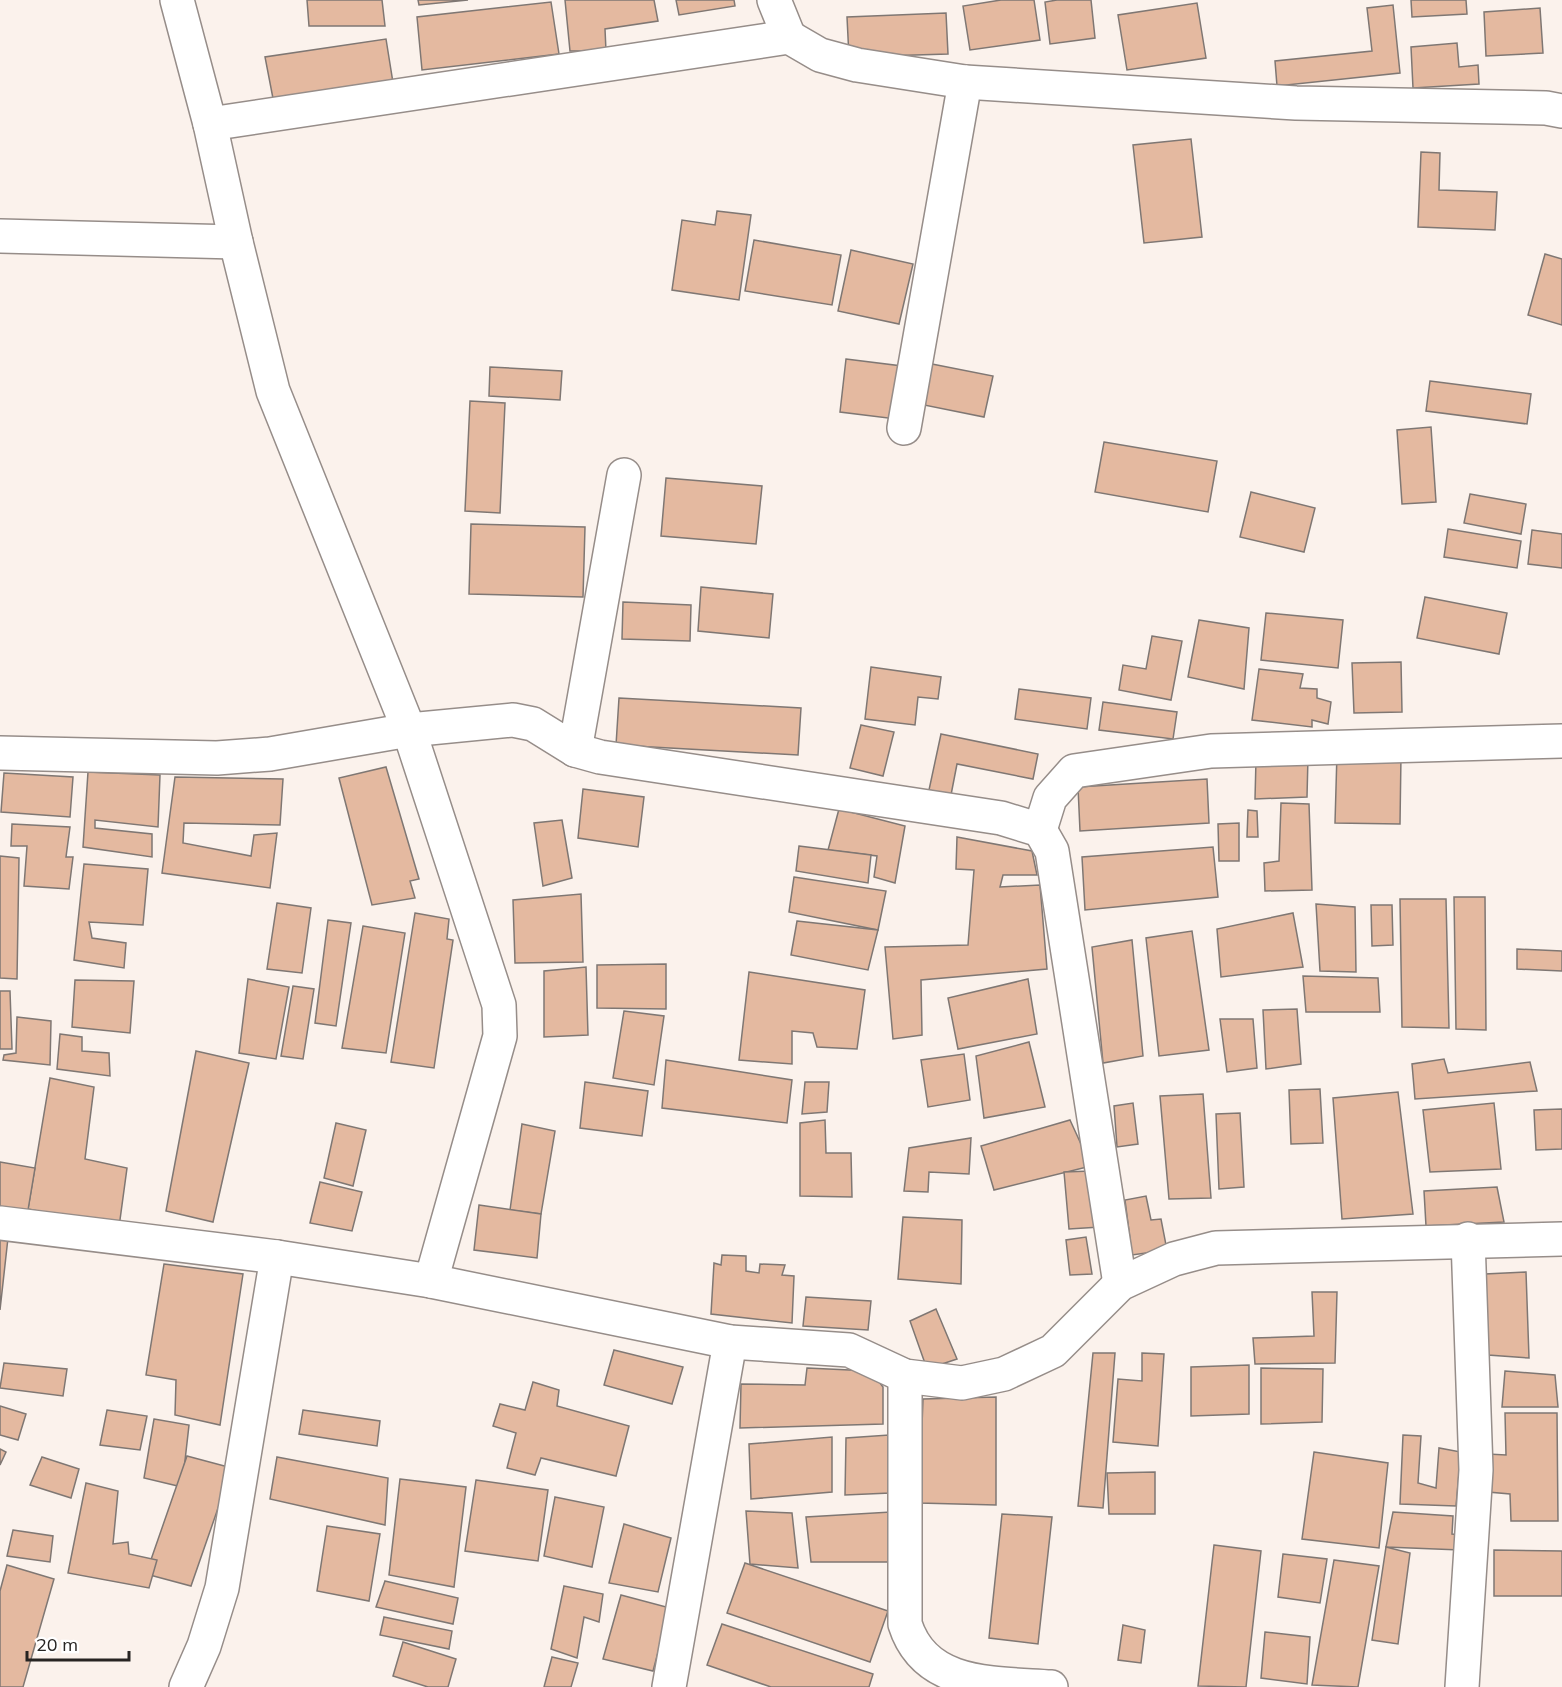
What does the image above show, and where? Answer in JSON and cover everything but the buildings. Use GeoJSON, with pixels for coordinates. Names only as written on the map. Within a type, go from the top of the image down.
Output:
{"type":"FeatureCollection","features":[{"type":"Feature","properties":{"kind":"street"},"geometry":{"type":"LineString","coordinates":[[177,0],[210,124],[273,391],[409,730],[499,1005],[500,1036],[431,1281]]}},
{"type":"Feature","properties":{"kind":"street"},"geometry":{"type":"LineString","coordinates":[[774,0],[789,37],[820,55],[857,65],[965,82],[1296,104],[1546,108],[1562,111]]}},
{"type":"Feature","properties":{"kind":"street"},"geometry":{"type":"LineString","coordinates":[[210,124],[789,37]]}},
{"type":"Feature","properties":{"kind":"street"},"geometry":{"type":"LineString","coordinates":[[904,428],[965,82]]}},
{"type":"Feature","properties":{"kind":"street"},"geometry":{"type":"LineString","coordinates":[[0,236],[236,242]]}},
{"type":"Feature","properties":{"kind":"street"},"geometry":{"type":"LineString","coordinates":[[575,750],[624,475]]}},
{"type":"Feature","properties":{"kind":"street"},"geometry":{"type":"LineString","coordinates":[[0,753],[217,758],[270,754],[409,730],[513,720],[533,724],[575,750],[600,758],[1002,818],[1040,830],[1052,851],[1120,1284]]}},
{"type":"Feature","properties":{"kind":"street"},"geometry":{"type":"LineString","coordinates":[[1040,830],[1050,798],[1074,771],[1211,751],[1562,741]]}},
{"type":"Feature","properties":{"kind":"street"},"geometry":{"type":"LineString","coordinates":[[0,1222],[277,1257],[431,1281],[730,1342],[849,1350],[905,1376],[962,1383],[1004,1374],[1053,1351],[1120,1284],[1174,1259],[1216,1248],[1468,1239],[1562,1239]]}},
{"type":"Feature","properties":{"kind":"street"},"geometry":{"type":"LineString","coordinates":[[1462,1687],[1476,1470],[1468,1239]]}},
{"type":"Feature","properties":{"kind":"street"},"geometry":{"type":"LineString","coordinates":[[186,1687],[204,1646],[222,1588],[277,1257]]}},
{"type":"Feature","properties":{"kind":"street"},"geometry":{"type":"LineString","coordinates":[[669,1687],[730,1342]]}},
{"type":"Feature","properties":{"kind":"street"},"geometry":{"type":"LineString","coordinates":[[905,1376],[905,1624],[911,1645],[930,1665],[954,1680],[1051,1687]]}}]}
